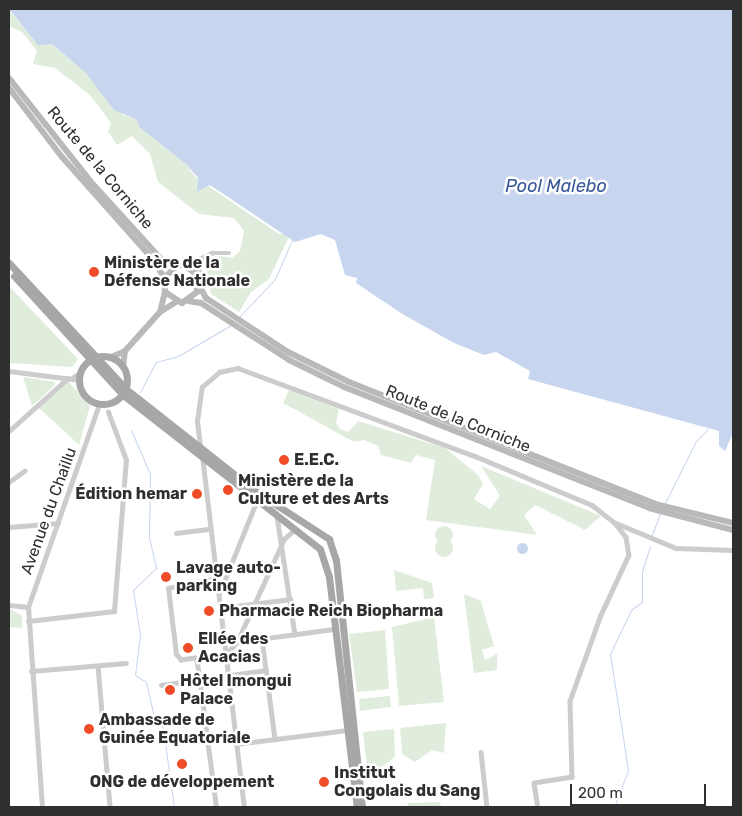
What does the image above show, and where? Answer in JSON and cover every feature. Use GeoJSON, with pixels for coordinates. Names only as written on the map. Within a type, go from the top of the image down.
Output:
{"type":"FeatureCollection","features":[{"type":"Feature","properties":{"kind":"main road","name":"Route de la Corniche"},"geometry":{"type":"LineString","coordinates":[[9,78],[91,182],[162,261],[177,266]]}},
{"type":"Feature","properties":{"kind":"main road","name":"Route de la Corniche"},"geometry":{"type":"LineString","coordinates":[[9,88],[62,157],[156,263],[164,278]]}},
{"type":"Feature","properties":{"kind":"main road"},"geometry":{"type":"LineString","coordinates":[[9,263],[93,359]]}},
{"type":"Feature","properties":{"kind":"main road"},"geometry":{"type":"LineString","coordinates":[[125,351],[123,367],[124,392],[112,403],[99,404],[87,398],[74,378],[93,359],[111,357],[125,351],[160,312],[176,302],[188,301],[198,282],[185,266],[177,266],[164,278],[164,292],[160,312]]}},
{"type":"Feature","properties":{"kind":"main road"},"geometry":{"type":"LineString","coordinates":[[9,270],[124,392],[203,460],[296,528],[325,558],[362,807]]}},
{"type":"Feature","properties":{"kind":"main road","name":"Route de la Corniche"},"geometry":{"type":"LineString","coordinates":[[198,282],[215,308],[289,360],[344,387],[648,508],[733,530]]}},
{"type":"Feature","properties":{"kind":"main road"},"geometry":{"type":"LineString","coordinates":[[164,292],[176,302]]}},
{"type":"Feature","properties":{"kind":"main road","name":"Route de la Corniche"},"geometry":{"type":"LineString","coordinates":[[188,301],[215,308],[288,352],[349,382],[655,504],[733,523]]}},
{"type":"Feature","properties":{"kind":"main road"},"geometry":{"type":"LineString","coordinates":[[111,357],[123,367]]}},
{"type":"Feature","properties":{"kind":"main road"},"geometry":{"type":"LineString","coordinates":[[124,392],[330,541],[357,807]]}},
{"type":"Feature","properties":{"kind":"street"},"geometry":{"type":"LineString","coordinates":[[185,266],[200,261],[212,253],[229,253]]}},
{"type":"Feature","properties":{"kind":"street"},"geometry":{"type":"LineString","coordinates":[[198,282],[200,261]]}},
{"type":"Feature","properties":{"kind":"street"},"geometry":{"type":"LineString","coordinates":[[244,807],[197,421],[202,387],[219,372],[238,368],[475,456],[592,505],[615,523],[648,541],[676,548],[733,550]]}},
{"type":"Feature","properties":{"kind":"street"},"geometry":{"type":"LineString","coordinates":[[9,371],[74,378]]}},
{"type":"Feature","properties":{"kind":"street"},"geometry":{"type":"LineString","coordinates":[[9,431],[74,378]]}},
{"type":"Feature","properties":{"kind":"street","name":"Avenue du Chaillu"},"geometry":{"type":"LineString","coordinates":[[42,807],[27,621],[28,607],[99,404]]}},
{"type":"Feature","properties":{"kind":"street"},"geometry":{"type":"LineString","coordinates":[[27,621],[114,611],[126,460],[108,412]]}},
{"type":"Feature","properties":{"kind":"street"},"geometry":{"type":"LineString","coordinates":[[9,482],[24,471]]}},
{"type":"Feature","properties":{"kind":"street"},"geometry":{"type":"LineString","coordinates":[[219,594],[257,500]]}},
{"type":"Feature","properties":{"kind":"street"},"geometry":{"type":"LineString","coordinates":[[276,514],[295,635]]}},
{"type":"Feature","properties":{"kind":"street"},"geometry":{"type":"LineString","coordinates":[[538,807],[534,782],[572,777],[570,702],[601,615],[629,555],[626,537],[615,523]]}},
{"type":"Feature","properties":{"kind":"street"},"geometry":{"type":"LineString","coordinates":[[9,527],[58,524]]}},
{"type":"Feature","properties":{"kind":"street"},"geometry":{"type":"LineString","coordinates":[[225,655],[237,642],[280,547],[296,528]]}},
{"type":"Feature","properties":{"kind":"street"},"geometry":{"type":"LineString","coordinates":[[176,533],[210,529]]}},
{"type":"Feature","properties":{"kind":"street"},"geometry":{"type":"LineString","coordinates":[[216,578],[168,588],[176,654],[181,660],[196,659],[216,807]]}},
{"type":"Feature","properties":{"kind":"street"},"geometry":{"type":"LineString","coordinates":[[220,608],[290,599]]}},
{"type":"Feature","properties":{"kind":"street"},"geometry":{"type":"LineString","coordinates":[[9,605],[28,607]]}},
{"type":"Feature","properties":{"kind":"street"},"geometry":{"type":"LineString","coordinates":[[237,642],[335,629]]}},
{"type":"Feature","properties":{"kind":"street"},"geometry":{"type":"LineString","coordinates":[[262,639],[275,739]]}},
{"type":"Feature","properties":{"kind":"street"},"geometry":{"type":"LineString","coordinates":[[31,671],[126,663]]}},
{"type":"Feature","properties":{"kind":"street"},"geometry":{"type":"LineString","coordinates":[[98,666],[110,807]]}},
{"type":"Feature","properties":{"kind":"street"},"geometry":{"type":"LineString","coordinates":[[162,685],[266,670]]}},
{"type":"Feature","properties":{"kind":"street"},"geometry":{"type":"LineString","coordinates":[[236,744],[350,730]]}},
{"type":"Feature","properties":{"kind":"street"},"geometry":{"type":"LineString","coordinates":[[481,752],[487,807]]}},
{"type":"Feature","properties":{"kind":"green space"},"geometry":{"type":"Polygon","coordinates":[[[9,10],[29,34],[52,44],[86,73],[123,115],[137,120],[139,127],[186,164],[195,177],[279,234],[286,233],[288,239],[269,279],[251,292],[239,312],[211,294],[205,264],[219,256],[232,258],[240,251],[244,231],[234,218],[199,214],[158,182],[150,154],[132,136],[117,145],[108,132],[111,123],[90,95],[55,68],[33,64],[37,51],[22,32],[9,26],[9,10]]]}},
{"type":"Feature","properties":{"kind":"green space"},"geometry":{"type":"Polygon","coordinates":[[[9,286],[78,359],[72,367],[9,363],[9,286]]]}},
{"type":"Feature","properties":{"kind":"green space"},"geometry":{"type":"Polygon","coordinates":[[[23,377],[55,382],[55,385],[32,406],[23,377]]]}},
{"type":"Feature","properties":{"kind":"green space"},"geometry":{"type":"Polygon","coordinates":[[[68,381],[90,406],[79,445],[39,408],[68,381]]]}},
{"type":"Feature","properties":{"kind":"green space"},"geometry":{"type":"Polygon","coordinates":[[[289,390],[339,409],[336,423],[340,429],[348,432],[358,421],[445,448],[478,475],[483,484],[474,499],[490,509],[500,496],[481,466],[601,516],[585,530],[535,505],[524,515],[537,535],[426,520],[435,460],[416,455],[411,463],[381,455],[378,446],[364,440],[354,442],[283,403],[289,390]]]}},
{"type":"Feature","properties":{"kind":"green space"},"geometry":{"type":"Polygon","coordinates":[[[444,526],[450,529],[453,535],[450,541],[444,544],[438,541],[435,535],[438,529],[444,526]]]}},
{"type":"Feature","properties":{"kind":"green space"},"geometry":{"type":"Polygon","coordinates":[[[444,539],[450,542],[453,548],[450,554],[444,557],[438,554],[435,548],[438,542],[444,539]]]}},
{"type":"Feature","properties":{"kind":"green space"},"geometry":{"type":"Polygon","coordinates":[[[394,570],[432,583],[434,598],[424,599],[423,588],[396,591],[394,570]]]}},
{"type":"Feature","properties":{"kind":"green space"},"geometry":{"type":"Polygon","coordinates":[[[464,594],[481,601],[494,646],[482,650],[485,660],[497,654],[497,670],[474,673],[464,594]]]}},
{"type":"Feature","properties":{"kind":"green space"},"geometry":{"type":"Polygon","coordinates":[[[9,608],[22,616],[22,628],[9,627],[9,608]]]}},
{"type":"Feature","properties":{"kind":"green space"},"geometry":{"type":"Polygon","coordinates":[[[434,617],[444,702],[399,706],[392,627],[434,617]]]}},
{"type":"Feature","properties":{"kind":"green space"},"geometry":{"type":"Polygon","coordinates":[[[385,630],[389,689],[357,692],[349,634],[385,630]]]}},
{"type":"Feature","properties":{"kind":"green space"},"geometry":{"type":"Polygon","coordinates":[[[390,696],[391,707],[360,711],[359,699],[390,696]]]}},
{"type":"Feature","properties":{"kind":"green space"},"geometry":{"type":"Polygon","coordinates":[[[446,723],[444,753],[432,750],[415,762],[402,754],[400,728],[446,723]]]}},
{"type":"Feature","properties":{"kind":"green space"},"geometry":{"type":"Polygon","coordinates":[[[394,729],[395,757],[368,777],[363,732],[394,729]]]}},
{"type":"Feature","properties":{"kind":"green space"},"geometry":{"type":"Polygon","coordinates":[[[440,802],[441,807],[407,807],[408,803],[440,802]]]}},
{"type":"Feature","properties":{"kind":"water","name":"Pool Malebo"},"geometry":{"type":"Polygon","coordinates":[[[9,9],[733,9],[733,433],[725,451],[719,446],[719,431],[528,379],[530,371],[496,352],[484,355],[454,343],[404,315],[356,283],[357,278],[345,275],[335,240],[321,234],[295,242],[210,185],[197,192],[198,178],[186,164],[139,127],[137,120],[114,110],[86,73],[52,44],[38,45],[9,9]]]}},
{"type":"Feature","properties":{"kind":"water"},"geometry":{"type":"Polygon","coordinates":[[[522,542],[528,548],[522,554],[516,548],[522,542]]]}},
{"type":"Feature","properties":{"kind":"waterway"},"geometry":{"type":"LineString","coordinates":[[239,317],[275,279],[292,240]]}},
{"type":"Feature","properties":{"kind":"waterway"},"geometry":{"type":"LineString","coordinates":[[140,392],[156,362],[178,356],[231,325]]}},
{"type":"Feature","properties":{"kind":"waterway"},"geometry":{"type":"LineString","coordinates":[[665,503],[696,441],[708,429]]}},
{"type":"Feature","properties":{"kind":"waterway"},"geometry":{"type":"LineString","coordinates":[[131,430],[150,474],[149,537],[156,568],[133,590],[140,635],[135,675],[146,682],[154,716],[163,728],[174,807]]}},
{"type":"Feature","properties":{"kind":"waterway"},"geometry":{"type":"LineString","coordinates":[[651,537],[660,513]]}},
{"type":"Feature","properties":{"kind":"waterway"},"geometry":{"type":"LineString","coordinates":[[614,807],[628,770],[610,654],[631,610],[642,602],[642,571],[650,546]]}},
{"type":"Feature","properties":{"kind":"place","name":"Ministère de la Défense Nationale"},"geometry":{"type":"Point","coordinates":[94,272]}},
{"type":"Feature","properties":{"kind":"place","name":"E.E.C."},"geometry":{"type":"Point","coordinates":[284,460]}},
{"type":"Feature","properties":{"kind":"place","name":"Ministère de la Culture et des Arts"},"geometry":{"type":"Point","coordinates":[228,490]}},
{"type":"Feature","properties":{"kind":"place","name":"Édition hemar"},"geometry":{"type":"Point","coordinates":[197,494]}},
{"type":"Feature","properties":{"kind":"place","name":"Lavage auto- parking"},"geometry":{"type":"Point","coordinates":[166,577]}},
{"type":"Feature","properties":{"kind":"place","name":"Pharmacie Reich Biopharma"},"geometry":{"type":"Point","coordinates":[209,611]}},
{"type":"Feature","properties":{"kind":"place","name":"Ellée des Acacias"},"geometry":{"type":"Point","coordinates":[188,648]}},
{"type":"Feature","properties":{"kind":"place","name":"Hôtel Imongui Palace"},"geometry":{"type":"Point","coordinates":[170,690]}},
{"type":"Feature","properties":{"kind":"place","name":"Ambassade de Guinée Equatoriale"},"geometry":{"type":"Point","coordinates":[89,729]}},
{"type":"Feature","properties":{"kind":"place","name":"ONG de développement"},"geometry":{"type":"Point","coordinates":[182,764]}},
{"type":"Feature","properties":{"kind":"place","name":"Institut Congolais du Sang"},"geometry":{"type":"Point","coordinates":[324,782]}}]}
